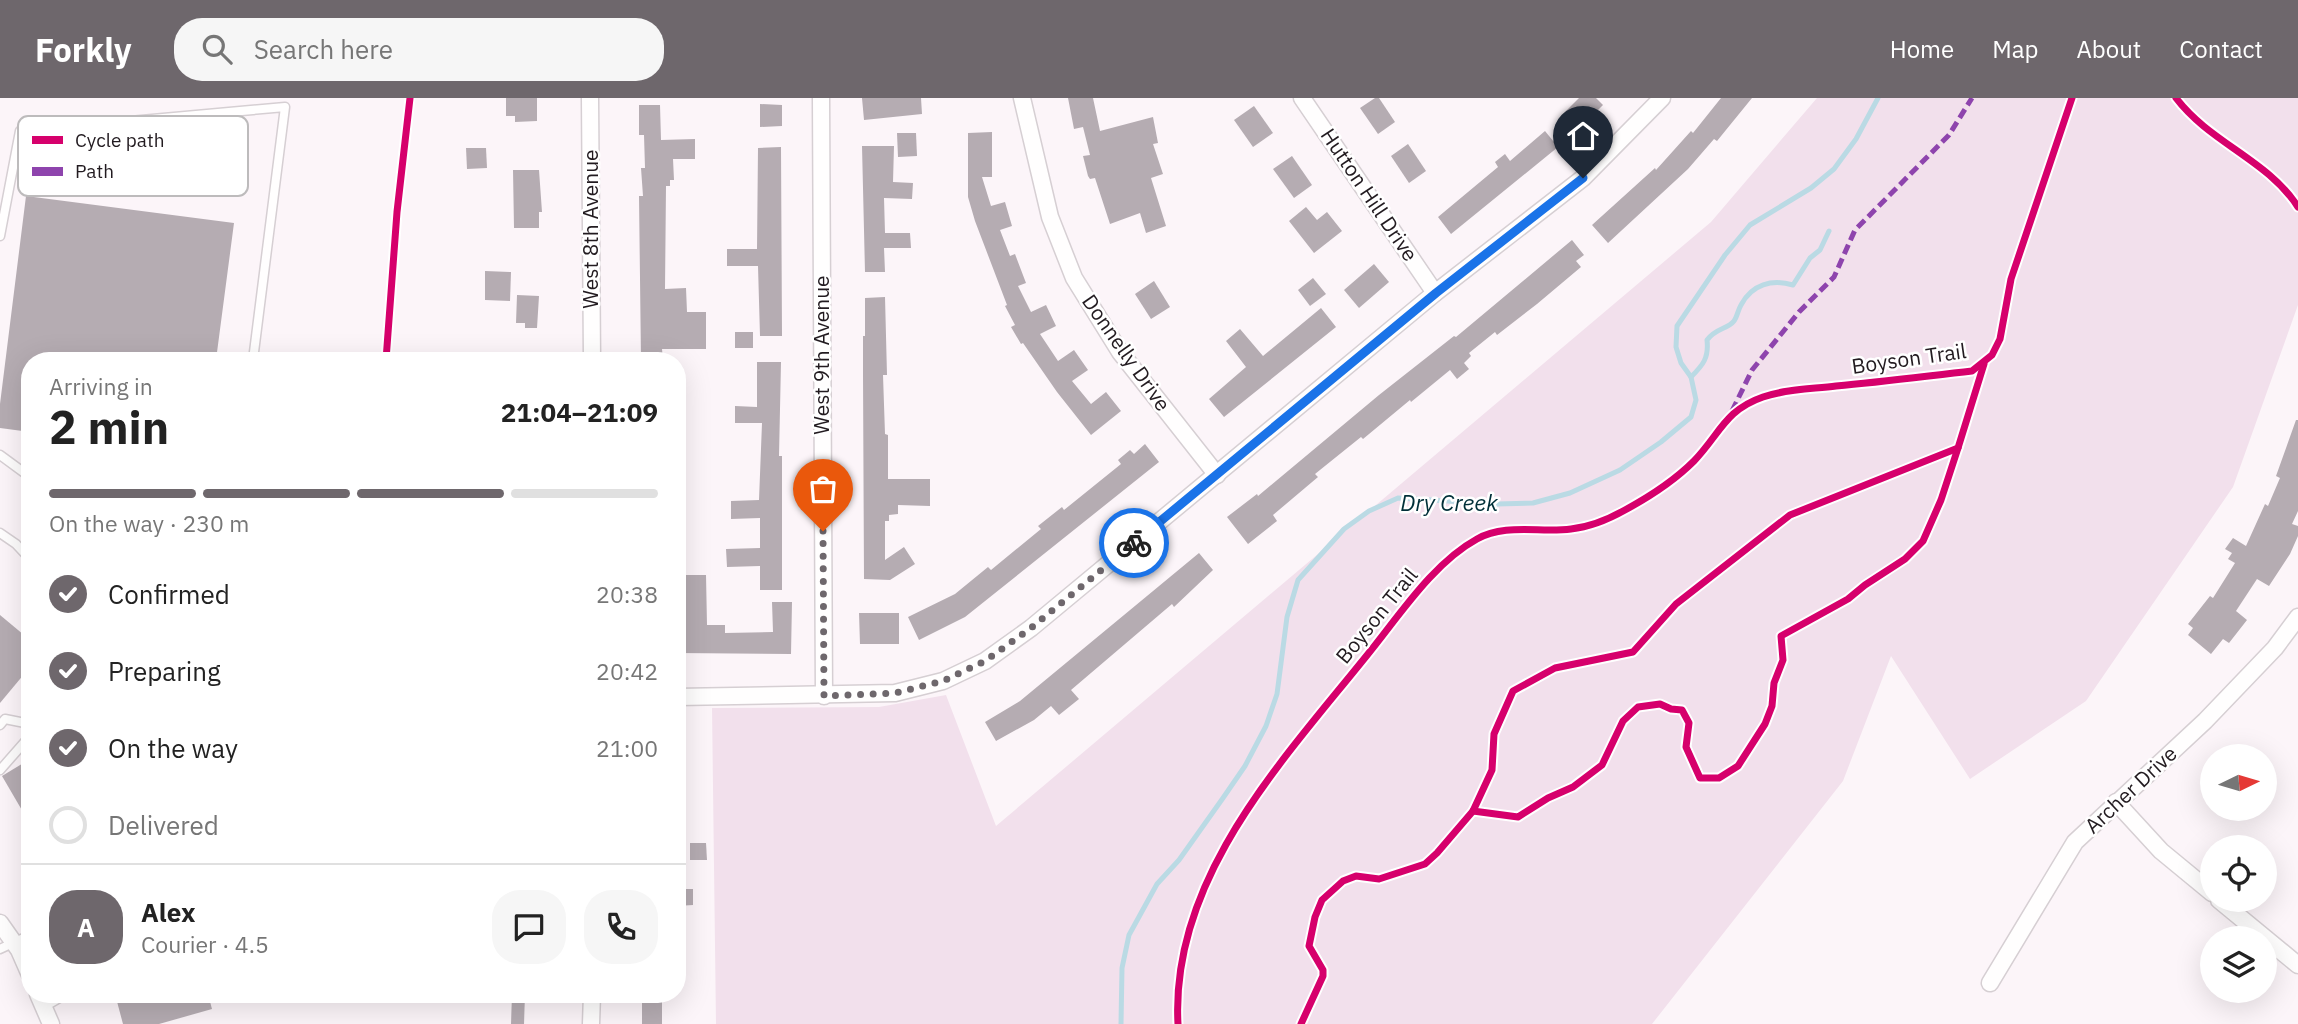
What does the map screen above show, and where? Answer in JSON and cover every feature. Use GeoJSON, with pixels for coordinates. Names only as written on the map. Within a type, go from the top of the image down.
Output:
{"type":"FeatureCollection","features":[{"type":"Feature","properties":{"kind":"street","name":"West 8th Avenue"},"geometry":{"type":"LineString","coordinates":[[590,98],[592,352]]}},
{"type":"Feature","properties":{"kind":"street","name":"West 9th Avenue"},"geometry":{"type":"LineString","coordinates":[[821,98],[824,696]]}},
{"type":"Feature","properties":{"kind":"street","name":"Donnelly Drive"},"geometry":{"type":"LineString","coordinates":[[1022,98],[1050,217],[1074,278],[1120,352],[1217,475]]}},
{"type":"Feature","properties":{"kind":"street","name":"Hutton Hill Drive"},"geometry":{"type":"LineString","coordinates":[[1303,98],[1436,293]]}},
{"type":"Feature","properties":{"kind":"street"},"geometry":{"type":"LineString","coordinates":[[686,696],[895,693],[943,681],[985,661],[1031,628],[1436,293],[1583,178],[1659,99]]}},
{"type":"Feature","properties":{"kind":"street","name":"Archer Drive"},"geometry":{"type":"LineString","coordinates":[[1990,983],[2075,842],[2205,721],[2275,648],[2298,617]]}},
{"type":"Feature","properties":{"kind":"street"},"geometry":{"type":"LineString","coordinates":[[2116,802],[2161,851],[2200,883]]}},
{"type":"Feature","properties":{"kind":"street"},"geometry":{"type":"LineString","coordinates":[[2234,912],[2298,965]]}},
{"type":"Feature","properties":{"kind":"street"},"geometry":{"type":"LineString","coordinates":[[0,923],[7,946],[21,964]]}},
{"type":"Feature","properties":{"kind":"street"},"geometry":{"type":"LineString","coordinates":[[42,1003],[51,1024]]}},
{"type":"Feature","properties":{"kind":"street"},"geometry":{"type":"LineString","coordinates":[[591,1024],[592,1003]]}},
{"type":"Feature","properties":{"kind":"lane"},"geometry":{"type":"LineString","coordinates":[[186,116],[285,107],[254,352]]}},
{"type":"Feature","properties":{"kind":"lane"},"geometry":{"type":"LineString","coordinates":[[0,236],[18,142]]}},
{"type":"Feature","properties":{"kind":"lane"},"geometry":{"type":"LineString","coordinates":[[0,455],[21,470]]}},
{"type":"Feature","properties":{"kind":"lane"},"geometry":{"type":"LineString","coordinates":[[0,533],[21,549]]}},
{"type":"Feature","properties":{"kind":"lane"},"geometry":{"type":"LineString","coordinates":[[0,725],[5,719],[21,722]]}},
{"type":"Feature","properties":{"kind":"lane"},"geometry":{"type":"LineString","coordinates":[[0,771],[21,746]]}},
{"type":"Feature","properties":{"kind":"shaded area"},"geometry":{"type":"Polygon","coordinates":[[[1817,98],[2298,98],[2298,305],[2233,487],[2086,701],[1970,779],[1891,656],[1843,781],[1652,1024],[716,1024],[712,708],[879,707],[946,695],[996,826],[1711,222],[1817,98]]]}},
{"type":"Feature","properties":{"kind":"building"},"geometry":{"type":"Polygon","coordinates":[[[506,98],[537,98],[537,121],[515,122],[515,116],[506,116],[506,98]]]}},
{"type":"Feature","properties":{"kind":"building"},"geometry":{"type":"Polygon","coordinates":[[[862,98],[921,98],[922,114],[864,120],[862,98]]]}},
{"type":"Feature","properties":{"kind":"building"},"geometry":{"type":"Polygon","coordinates":[[[1068,98],[1093,98],[1100,131],[1153,117],[1158,143],[1153,144],[1163,174],[1151,178],[1166,226],[1146,233],[1140,213],[1110,224],[1095,178],[1090,179],[1088,176],[1083,156],[1090,155],[1083,127],[1074,129],[1068,98]]]}},
{"type":"Feature","properties":{"kind":"building"},"geometry":{"type":"Polygon","coordinates":[[[1379,98],[1395,122],[1378,134],[1360,108],[1379,98]]]}},
{"type":"Feature","properties":{"kind":"building"},"geometry":{"type":"Polygon","coordinates":[[[1579,98],[1596,98],[1603,105],[1578,130],[1563,114],[1579,98]]]}},
{"type":"Feature","properties":{"kind":"building"},"geometry":{"type":"Polygon","coordinates":[[[1721,98],[1752,98],[1717,141],[1714,139],[1688,169],[1608,243],[1592,225],[1655,168],[1656,170],[1691,131],[1693,133],[1721,98]]]}},
{"type":"Feature","properties":{"kind":"building"},"geometry":{"type":"Polygon","coordinates":[[[760,104],[782,105],[782,126],[760,127],[760,104]]]}},
{"type":"Feature","properties":{"kind":"building"},"geometry":{"type":"Polygon","coordinates":[[[639,105],[660,105],[661,140],[695,139],[695,159],[673,159],[674,180],[670,180],[670,186],[666,186],[665,289],[686,288],[687,312],[706,312],[706,349],[641,352],[639,196],[643,196],[641,168],[645,168],[644,135],[639,135],[639,105]]]}},
{"type":"Feature","properties":{"kind":"building"},"geometry":{"type":"Polygon","coordinates":[[[1254,106],[1273,133],[1253,147],[1234,120],[1254,106]]]}},
{"type":"Feature","properties":{"kind":"building"},"geometry":{"type":"Polygon","coordinates":[[[1545,131],[1558,147],[1451,234],[1438,217],[1498,167],[1495,162],[1505,154],[1510,161],[1545,131]]]}},
{"type":"Feature","properties":{"kind":"building"},"geometry":{"type":"Polygon","coordinates":[[[992,132],[992,177],[982,177],[991,206],[1005,202],[1012,226],[1000,230],[1010,256],[1015,254],[1026,283],[1018,286],[1031,312],[1046,305],[1056,326],[1040,334],[1058,361],[1074,350],[1088,370],[1072,381],[1091,404],[1106,392],[1121,411],[1091,435],[1011,327],[1015,325],[1005,306],[1007,305],[975,221],[968,197],[968,133],[992,132]]]}},
{"type":"Feature","properties":{"kind":"building"},"geometry":{"type":"Polygon","coordinates":[[[897,133],[916,133],[917,156],[898,157],[897,133]]]}},
{"type":"Feature","properties":{"kind":"building"},"geometry":{"type":"Polygon","coordinates":[[[1408,144],[1426,171],[1409,183],[1391,156],[1408,144]]]}},
{"type":"Feature","properties":{"kind":"building"},"geometry":{"type":"Polygon","coordinates":[[[862,146],[894,146],[893,182],[913,183],[912,199],[884,198],[885,233],[910,233],[911,248],[884,248],[885,272],[865,272],[862,146]]]}},
{"type":"Feature","properties":{"kind":"building"},"geometry":{"type":"Polygon","coordinates":[[[781,147],[782,336],[760,336],[758,266],[727,266],[727,249],[757,249],[758,148],[781,147]]]}},
{"type":"Feature","properties":{"kind":"building"},"geometry":{"type":"Polygon","coordinates":[[[466,148],[486,148],[487,168],[467,169],[466,148]]]}},
{"type":"Feature","properties":{"kind":"building"},"geometry":{"type":"Polygon","coordinates":[[[1292,156],[1312,185],[1294,198],[1273,169],[1292,156]]]}},
{"type":"Feature","properties":{"kind":"building"},"geometry":{"type":"Polygon","coordinates":[[[513,170],[539,170],[542,212],[539,212],[539,228],[514,228],[513,170]]]}},
{"type":"Feature","properties":{"kind":"building"},"geometry":{"type":"Polygon","coordinates":[[[26,196],[234,223],[217,352],[21,352],[21,431],[0,428],[0,404],[26,196]]]}},
{"type":"Feature","properties":{"kind":"building"},"geometry":{"type":"Polygon","coordinates":[[[1306,207],[1317,220],[1327,212],[1342,231],[1314,253],[1289,221],[1306,207]]]}},
{"type":"Feature","properties":{"kind":"building"},"geometry":{"type":"Polygon","coordinates":[[[1572,240],[1584,255],[1576,261],[1581,267],[1497,335],[1495,332],[1469,353],[1471,356],[1464,363],[1469,369],[1457,379],[1450,370],[1315,474],[1318,477],[1273,515],[1277,521],[1248,544],[1227,517],[1257,494],[1258,496],[1572,240]]]}},
{"type":"Feature","properties":{"kind":"building"},"geometry":{"type":"Polygon","coordinates":[[[1374,264],[1389,282],[1359,308],[1344,290],[1374,264]]]}},
{"type":"Feature","properties":{"kind":"building"},"geometry":{"type":"Polygon","coordinates":[[[485,271],[511,272],[510,301],[485,300],[485,271]]]}},
{"type":"Feature","properties":{"kind":"building"},"geometry":{"type":"Polygon","coordinates":[[[1313,278],[1326,294],[1310,306],[1298,290],[1313,278]]]}},
{"type":"Feature","properties":{"kind":"building"},"geometry":{"type":"Polygon","coordinates":[[[1154,281],[1170,307],[1151,319],[1135,294],[1154,281]]]}},
{"type":"Feature","properties":{"kind":"building"},"geometry":{"type":"Polygon","coordinates":[[[517,295],[539,296],[537,328],[525,328],[525,323],[516,323],[517,295]]]}},
{"type":"Feature","properties":{"kind":"building"},"geometry":{"type":"Polygon","coordinates":[[[885,297],[887,375],[883,375],[885,434],[888,435],[888,479],[930,479],[930,506],[898,505],[898,514],[889,515],[889,521],[885,521],[885,560],[904,547],[915,564],[890,580],[864,579],[865,298],[885,297]]]}},
{"type":"Feature","properties":{"kind":"building"},"geometry":{"type":"Polygon","coordinates":[[[1321,308],[1336,327],[1224,417],[1209,399],[1246,367],[1226,341],[1240,329],[1263,356],[1321,308]]]}},
{"type":"Feature","properties":{"kind":"building"},"geometry":{"type":"Polygon","coordinates":[[[735,332],[753,332],[753,348],[735,348],[735,332]]]}},
{"type":"Feature","properties":{"kind":"building"},"geometry":{"type":"Polygon","coordinates":[[[757,362],[781,362],[779,456],[782,456],[782,590],[760,590],[760,566],[727,567],[726,549],[760,548],[760,518],[731,519],[731,501],[759,500],[762,423],[735,423],[735,406],[757,407],[757,362]]]}},
{"type":"Feature","properties":{"kind":"building"},"geometry":{"type":"Polygon","coordinates":[[[2296,420],[2298,511],[2292,524],[2298,526],[2298,536],[2290,554],[2269,586],[2257,579],[2236,611],[2247,620],[2229,643],[2223,639],[2211,654],[2188,635],[2193,628],[2188,624],[2210,596],[2213,598],[2235,563],[2228,559],[2232,553],[2225,549],[2233,538],[2246,546],[2265,504],[2268,506],[2280,478],[2276,476],[2296,420]]]}},
{"type":"Feature","properties":{"kind":"building"},"geometry":{"type":"Polygon","coordinates":[[[1145,444],[1159,462],[965,617],[919,640],[908,617],[955,594],[988,567],[991,570],[1041,529],[1038,526],[1062,507],[1064,510],[1121,464],[1118,460],[1130,450],[1134,454],[1145,444]]]}},
{"type":"Feature","properties":{"kind":"building"},"geometry":{"type":"Polygon","coordinates":[[[1199,553],[1213,570],[1174,607],[1172,604],[1071,690],[1079,699],[1059,715],[1051,706],[1034,720],[996,741],[985,722],[1020,701],[1199,553]]]}},
{"type":"Feature","properties":{"kind":"building"},"geometry":{"type":"Polygon","coordinates":[[[686,575],[706,575],[707,625],[725,625],[725,633],[773,632],[772,602],[792,602],[791,654],[686,653],[686,575]]]}},
{"type":"Feature","properties":{"kind":"building"},"geometry":{"type":"Polygon","coordinates":[[[859,613],[899,613],[899,644],[860,644],[859,613]]]}},
{"type":"Feature","properties":{"kind":"building"},"geometry":{"type":"Polygon","coordinates":[[[0,615],[21,632],[21,678],[0,703],[0,615]]]}},
{"type":"Feature","properties":{"kind":"building"},"geometry":{"type":"Polygon","coordinates":[[[21,764],[21,809],[2,776],[21,764]]]}},
{"type":"Feature","properties":{"kind":"building"},"geometry":{"type":"Polygon","coordinates":[[[690,843],[706,843],[707,860],[690,860],[690,843]]]}},
{"type":"Feature","properties":{"kind":"building"},"geometry":{"type":"Polygon","coordinates":[[[686,889],[693,889],[693,905],[686,905],[686,889]]]}},
{"type":"Feature","properties":{"kind":"building"},"geometry":{"type":"Polygon","coordinates":[[[117,1003],[210,1003],[212,1009],[159,1024],[123,1024],[117,1003]]]}},
{"type":"Feature","properties":{"kind":"building"},"geometry":{"type":"Polygon","coordinates":[[[512,1003],[525,1003],[524,1024],[511,1024],[512,1003]]]}},
{"type":"Feature","properties":{"kind":"building"},"geometry":{"type":"Polygon","coordinates":[[[642,1003],[662,1003],[662,1024],[642,1024],[642,1003]]]}},
{"type":"Feature","properties":{"kind":"waterway","name":"Dry Creek"},"geometry":{"type":"LineString","coordinates":[[1121,1024],[1122,968],[1129,935],[1157,884],[1179,860],[1223,798],[1245,766],[1266,726],[1277,694],[1287,617],[1298,580],[1344,529],[1369,511],[1398,498],[1497,504],[1533,503],[1570,493],[1620,470],[1661,442],[1691,417],[1696,400],[1691,377],[1681,363],[1676,347],[1677,326],[1725,255],[1750,225],[1811,188],[1834,169],[1856,139],[1878,98]]}},
{"type":"Feature","properties":{"kind":"waterway"},"geometry":{"type":"LineString","coordinates":[[1691,377],[1704,361],[1707,340],[1734,321],[1751,292],[1770,283],[1793,285],[1810,258],[1820,250],[1829,231]]}},
{"type":"Feature","properties":{"kind":"marked path"},"geometry":{"type":"LineString","coordinates":[[1732,411],[1752,370],[1799,312],[1834,277],[1855,230],[1949,135],[1972,98]]}},
{"type":"Feature","properties":{"kind":"cycle path"},"geometry":{"type":"LineString","coordinates":[[387,352],[397,212],[410,98]]}},
{"type":"Feature","properties":{"kind":"cycle path","name":"Boyson Trail"},"geometry":{"type":"LineString","coordinates":[[1178,1024],[1180,971],[1192,919],[1212,871],[1238,824],[1301,736],[1431,576],[1461,549],[1488,534],[1511,530],[1578,528],[1619,513],[1678,475],[1703,451],[1731,416],[1750,402],[1763,397],[1781,392],[1972,371],[1992,355],[2000,339],[2011,279],[2072,98]]}},
{"type":"Feature","properties":{"kind":"cycle path"},"geometry":{"type":"LineString","coordinates":[[2176,98],[2205,127],[2271,176],[2298,207]]}},
{"type":"Feature","properties":{"kind":"cycle path"},"geometry":{"type":"LineString","coordinates":[[1301,1024],[1323,976],[1323,970],[1309,946],[1315,917],[1322,900],[1343,881],[1356,876],[1379,879],[1425,864],[1437,853],[1473,811],[1492,770],[1494,734],[1513,691],[1555,668],[1633,652],[1676,604],[1790,515],[1958,448],[1984,364]]}},
{"type":"Feature","properties":{"kind":"cycle path"},"geometry":{"type":"LineString","coordinates":[[1473,811],[1518,817],[1548,798],[1573,787],[1602,765],[1623,721],[1638,707],[1660,704],[1682,710],[1689,723],[1686,747],[1700,778],[1719,778],[1738,766],[1765,724],[1772,706],[1774,683],[1783,660],[1781,636],[1848,599],[1905,559],[1923,541],[1941,500],[1958,448]]}},
{"type":"Feature","properties":{"kind":"way so far"},"geometry":{"type":"LineString","coordinates":[[823,531],[824,696],[895,693],[943,681],[985,661],[1031,628],[1134,543]]}},
{"type":"Feature","properties":{"kind":"route"},"geometry":{"type":"LineString","coordinates":[[1134,543],[1436,293],[1583,178]]}}]}
